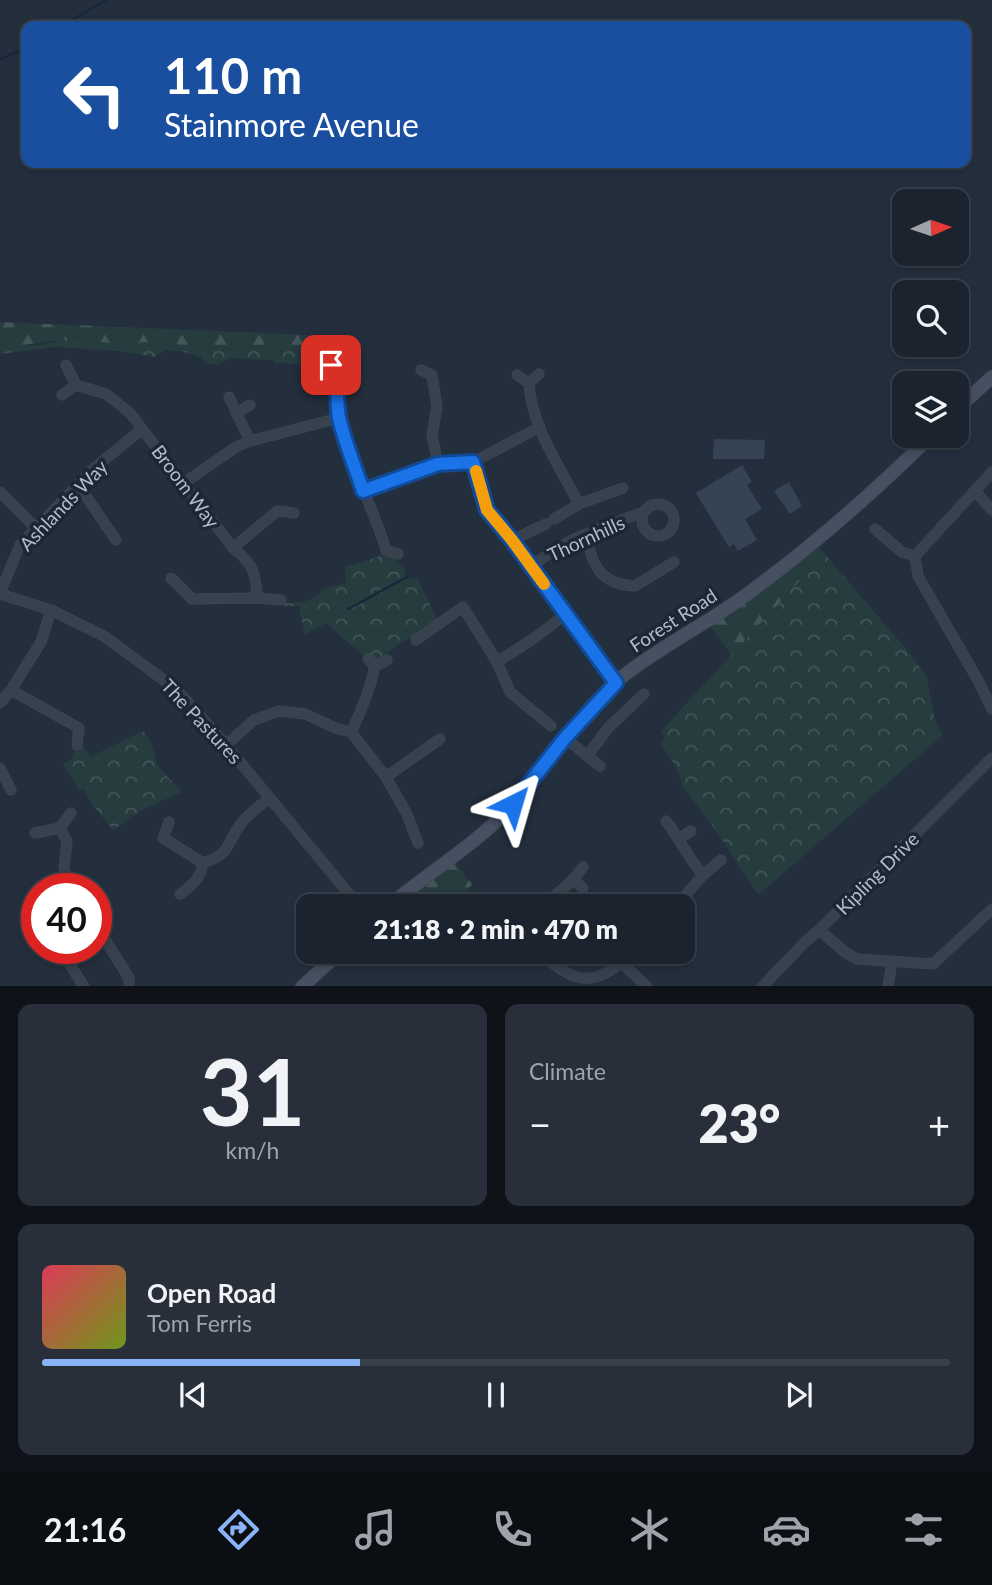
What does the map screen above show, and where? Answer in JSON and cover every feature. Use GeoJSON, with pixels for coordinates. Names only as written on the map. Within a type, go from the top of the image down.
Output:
{"type":"FeatureCollection","features":[{"type":"Feature","properties":{"kind":"street"},"geometry":{"type":"LineString","coordinates":[[62,395],[76,385],[66,365]]}},
{"type":"Feature","properties":{"kind":"street"},"geometry":{"type":"LineString","coordinates":[[347,366],[333,369],[340,418],[363,491],[376,516],[382,553],[398,554]]}},
{"type":"Feature","properties":{"kind":"street"},"geometry":{"type":"LineString","coordinates":[[421,370],[432,375],[437,407],[432,436],[438,464]]}},
{"type":"Feature","properties":{"kind":"street"},"geometry":{"type":"LineString","coordinates":[[529,383],[539,374]]}},
{"type":"Feature","properties":{"kind":"street"},"geometry":{"type":"LineString","coordinates":[[517,375],[529,383]]}},
{"type":"Feature","properties":{"kind":"street"},"geometry":{"type":"LineString","coordinates":[[969,398],[992,377]]}},
{"type":"Feature","properties":{"kind":"street"},"geometry":{"type":"LineString","coordinates":[[529,383],[530,397],[540,427],[579,504]]}},
{"type":"Feature","properties":{"kind":"street","name":"Broom Way"},"geometry":{"type":"LineString","coordinates":[[76,385],[106,394],[130,413],[233,548],[247,560],[256,576],[257,598]]}},
{"type":"Feature","properties":{"kind":"street"},"geometry":{"type":"LineString","coordinates":[[229,397],[250,441]]}},
{"type":"Feature","properties":{"kind":"street"},"geometry":{"type":"LineString","coordinates":[[236,413],[250,405]]}},
{"type":"Feature","properties":{"kind":"street"},"geometry":{"type":"LineString","coordinates":[[184,483],[236,447],[250,441],[340,418]]}},
{"type":"Feature","properties":{"kind":"street"},"geometry":{"type":"LineString","coordinates":[[363,491],[438,464],[473,462],[540,427]]}},
{"type":"Feature","properties":{"kind":"street","name":"Ashlands Way"},"geometry":{"type":"LineString","coordinates":[[0,593],[20,545],[92,470],[142,429]]}},
{"type":"Feature","properties":{"kind":"street","name":"Forest Road"},"geometry":{"type":"LineString","coordinates":[[404,894],[491,827],[529,785],[565,738],[616,683],[751,592],[803,550],[918,448]]}},
{"type":"Feature","properties":{"kind":"street"},"geometry":{"type":"LineString","coordinates":[[473,462],[487,510],[512,540],[616,683]]}},
{"type":"Feature","properties":{"kind":"street"},"geometry":{"type":"LineString","coordinates":[[915,556],[992,472]]}},
{"type":"Feature","properties":{"kind":"street"},"geometry":{"type":"LineString","coordinates":[[79,486],[116,540]]}},
{"type":"Feature","properties":{"kind":"street"},"geometry":{"type":"LineString","coordinates":[[512,540],[550,522],[579,504],[624,488]]}},
{"type":"Feature","properties":{"kind":"street"},"geometry":{"type":"LineString","coordinates":[[975,491],[992,510]]}},
{"type":"Feature","properties":{"kind":"street"},"geometry":{"type":"LineString","coordinates":[[0,492],[37,529]]}},
{"type":"Feature","properties":{"kind":"street"},"geometry":{"type":"LineString","coordinates":[[233,548],[277,511],[294,513]]}},
{"type":"Feature","properties":{"kind":"street","name":"Thornhills"},"geometry":{"type":"LineString","coordinates":[[531,567],[556,548],[643,512]]}},
{"type":"Feature","properties":{"kind":"street"},"geometry":{"type":"LineString","coordinates":[[875,529],[902,552],[915,556]]}},
{"type":"Feature","properties":{"kind":"street"},"geometry":{"type":"LineString","coordinates":[[585,535],[595,567],[603,578],[617,583],[635,586],[674,562]]}},
{"type":"Feature","properties":{"kind":"street"},"geometry":{"type":"LineString","coordinates":[[915,556],[918,576],[992,709]]}},
{"type":"Feature","properties":{"kind":"street"},"geometry":{"type":"LineString","coordinates":[[171,578],[192,599],[281,600]]}},
{"type":"Feature","properties":{"kind":"street","name":"The Pastures"},"geometry":{"type":"LineString","coordinates":[[0,593],[51,610],[104,636],[176,689],[226,745],[349,894]]}},
{"type":"Feature","properties":{"kind":"street"},"geometry":{"type":"LineString","coordinates":[[416,640],[463,607],[497,662],[510,692],[551,726]]}},
{"type":"Feature","properties":{"kind":"street"},"geometry":{"type":"LineString","coordinates":[[0,703],[41,642],[51,610]]}},
{"type":"Feature","properties":{"kind":"street"},"geometry":{"type":"LineString","coordinates":[[497,662],[566,614]]}},
{"type":"Feature","properties":{"kind":"street"},"geometry":{"type":"LineString","coordinates":[[351,732],[366,702],[371,662],[387,660]]}},
{"type":"Feature","properties":{"kind":"street"},"geometry":{"type":"LineString","coordinates":[[11,690],[84,727],[77,745]]}},
{"type":"Feature","properties":{"kind":"street"},"geometry":{"type":"LineString","coordinates":[[588,755],[608,728],[645,694]]}},
{"type":"Feature","properties":{"kind":"street"},"geometry":{"type":"LineString","coordinates":[[226,745],[254,720],[278,711],[305,714],[351,732],[386,777],[407,814],[418,843]]}},
{"type":"Feature","properties":{"kind":"street"},"geometry":{"type":"LineString","coordinates":[[565,738],[600,766]]}},
{"type":"Feature","properties":{"kind":"street"},"geometry":{"type":"LineString","coordinates":[[386,777],[440,739]]}},
{"type":"Feature","properties":{"kind":"street","name":"Kipling Drive"},"geometry":{"type":"LineString","coordinates":[[762,986],[992,758]]}},
{"type":"Feature","properties":{"kind":"street"},"geometry":{"type":"LineString","coordinates":[[0,768],[11,790]]}},
{"type":"Feature","properties":{"kind":"street"},"geometry":{"type":"LineString","coordinates":[[169,822],[163,838],[203,863],[226,852],[240,825],[269,799]]}},
{"type":"Feature","properties":{"kind":"street"},"geometry":{"type":"LineString","coordinates":[[35,833],[60,828],[71,813]]}},
{"type":"Feature","properties":{"kind":"street"},"geometry":{"type":"LineString","coordinates":[[667,821],[703,875]]}},
{"type":"Feature","properties":{"kind":"street"},"geometry":{"type":"LineString","coordinates":[[60,828],[67,842],[65,873]]}},
{"type":"Feature","properties":{"kind":"street"},"geometry":{"type":"LineString","coordinates":[[680,838],[691,831]]}},
{"type":"Feature","properties":{"kind":"street"},"geometry":{"type":"LineString","coordinates":[[686,894],[721,860]]}},
{"type":"Feature","properties":{"kind":"street"},"geometry":{"type":"LineString","coordinates":[[180,894],[194,884],[201,873],[203,863]]}},
{"type":"Feature","properties":{"kind":"street"},"geometry":{"type":"LineString","coordinates":[[557,894],[583,867]]}},
{"type":"Feature","properties":{"kind":"street"},"geometry":{"type":"LineString","coordinates":[[573,880],[583,888]]}},
{"type":"Feature","properties":{"kind":"street"},"geometry":{"type":"LineString","coordinates":[[819,930],[857,959],[933,964],[992,909]]}},
{"type":"Feature","properties":{"kind":"street"},"geometry":{"type":"LineString","coordinates":[[112,951],[129,978],[129,986]]}},
{"type":"Feature","properties":{"kind":"street"},"geometry":{"type":"LineString","coordinates":[[888,986],[891,962]]}},
{"type":"Feature","properties":{"kind":"street"},"geometry":{"type":"LineString","coordinates":[[70,964],[84,986]]}},
{"type":"Feature","properties":{"kind":"street"},"geometry":{"type":"LineString","coordinates":[[302,986],[327,964]]}},
{"type":"Feature","properties":{"kind":"street"},"geometry":{"type":"LineString","coordinates":[[551,964],[576,984],[592,986],[605,980],[623,964],[648,986]]}},
{"type":"Feature","properties":{"kind":"green space"},"geometry":{"type":"Polygon","coordinates":[[[0,322],[333,336],[335,356],[152,342],[122,344],[85,341],[76,335],[65,335],[60,340],[14,346],[0,343],[0,322]]]}},
{"type":"Feature","properties":{"kind":"green space"},"geometry":{"type":"Polygon","coordinates":[[[70,334],[85,341],[122,344],[150,342],[335,356],[331,365],[231,358],[217,365],[206,364],[201,357],[181,351],[166,350],[154,357],[118,351],[55,347],[0,354],[0,343],[47,344],[70,334]]]}},
{"type":"Feature","properties":{"kind":"green space"},"geometry":{"type":"Polygon","coordinates":[[[818,546],[815,564],[732,656],[707,622],[818,546]]]}},
{"type":"Feature","properties":{"kind":"green space"},"geometry":{"type":"Polygon","coordinates":[[[818,546],[912,656],[927,678],[935,721],[943,735],[758,895],[717,832],[683,787],[677,769],[661,744],[664,737],[661,731],[815,564],[818,546]]]}},
{"type":"Feature","properties":{"kind":"green space"},"geometry":{"type":"Polygon","coordinates":[[[386,550],[398,554],[395,561],[403,566],[407,580],[417,578],[439,623],[416,640],[411,637],[388,652],[387,660],[375,666],[326,623],[305,635],[299,606],[285,606],[284,603],[304,602],[317,596],[322,589],[346,583],[345,567],[378,557],[386,550]]]}},
{"type":"Feature","properties":{"kind":"green space"},"geometry":{"type":"Polygon","coordinates":[[[143,731],[150,742],[157,764],[181,792],[140,811],[113,830],[92,804],[84,789],[80,791],[63,764],[71,759],[77,745],[82,744],[90,757],[143,731]]]}},
{"type":"Feature","properties":{"kind":"green space"},"geometry":{"type":"Polygon","coordinates":[[[452,860],[472,884],[466,894],[405,894],[452,860]]]}},
{"type":"Feature","properties":{"kind":"building"},"geometry":{"type":"Polygon","coordinates":[[[714,439],[765,440],[764,459],[713,459],[714,439]]]}},
{"type":"Feature","properties":{"kind":"building"},"geometry":{"type":"Polygon","coordinates":[[[742,465],[752,482],[747,485],[762,509],[745,519],[757,540],[738,551],[734,544],[729,547],[696,493],[742,465]]]}},
{"type":"Feature","properties":{"kind":"building"},"geometry":{"type":"Polygon","coordinates":[[[789,482],[802,506],[790,514],[774,491],[789,482]]]}},
{"type":"Feature","properties":{"kind":"waterway"},"geometry":{"type":"LineString","coordinates":[[70,21],[106,0]]}},
{"type":"Feature","properties":{"kind":"waterway"},"geometry":{"type":"LineString","coordinates":[[0,60],[21,50]]}},
{"type":"Feature","properties":{"kind":"waterway"},"geometry":{"type":"LineString","coordinates":[[348,609],[407,577]]}},
{"type":"Feature","properties":{"kind":"slow traffic"},"geometry":{"type":"LineString","coordinates":[[476,471],[487,510],[544,584]]}},
{"type":"Feature","properties":{"kind":"route"},"geometry":{"type":"LineString","coordinates":[[331,365],[336,373],[335,389],[340,418],[363,491],[438,464],[473,462],[487,510],[512,540],[616,683],[586,712],[513,804]]}}]}
